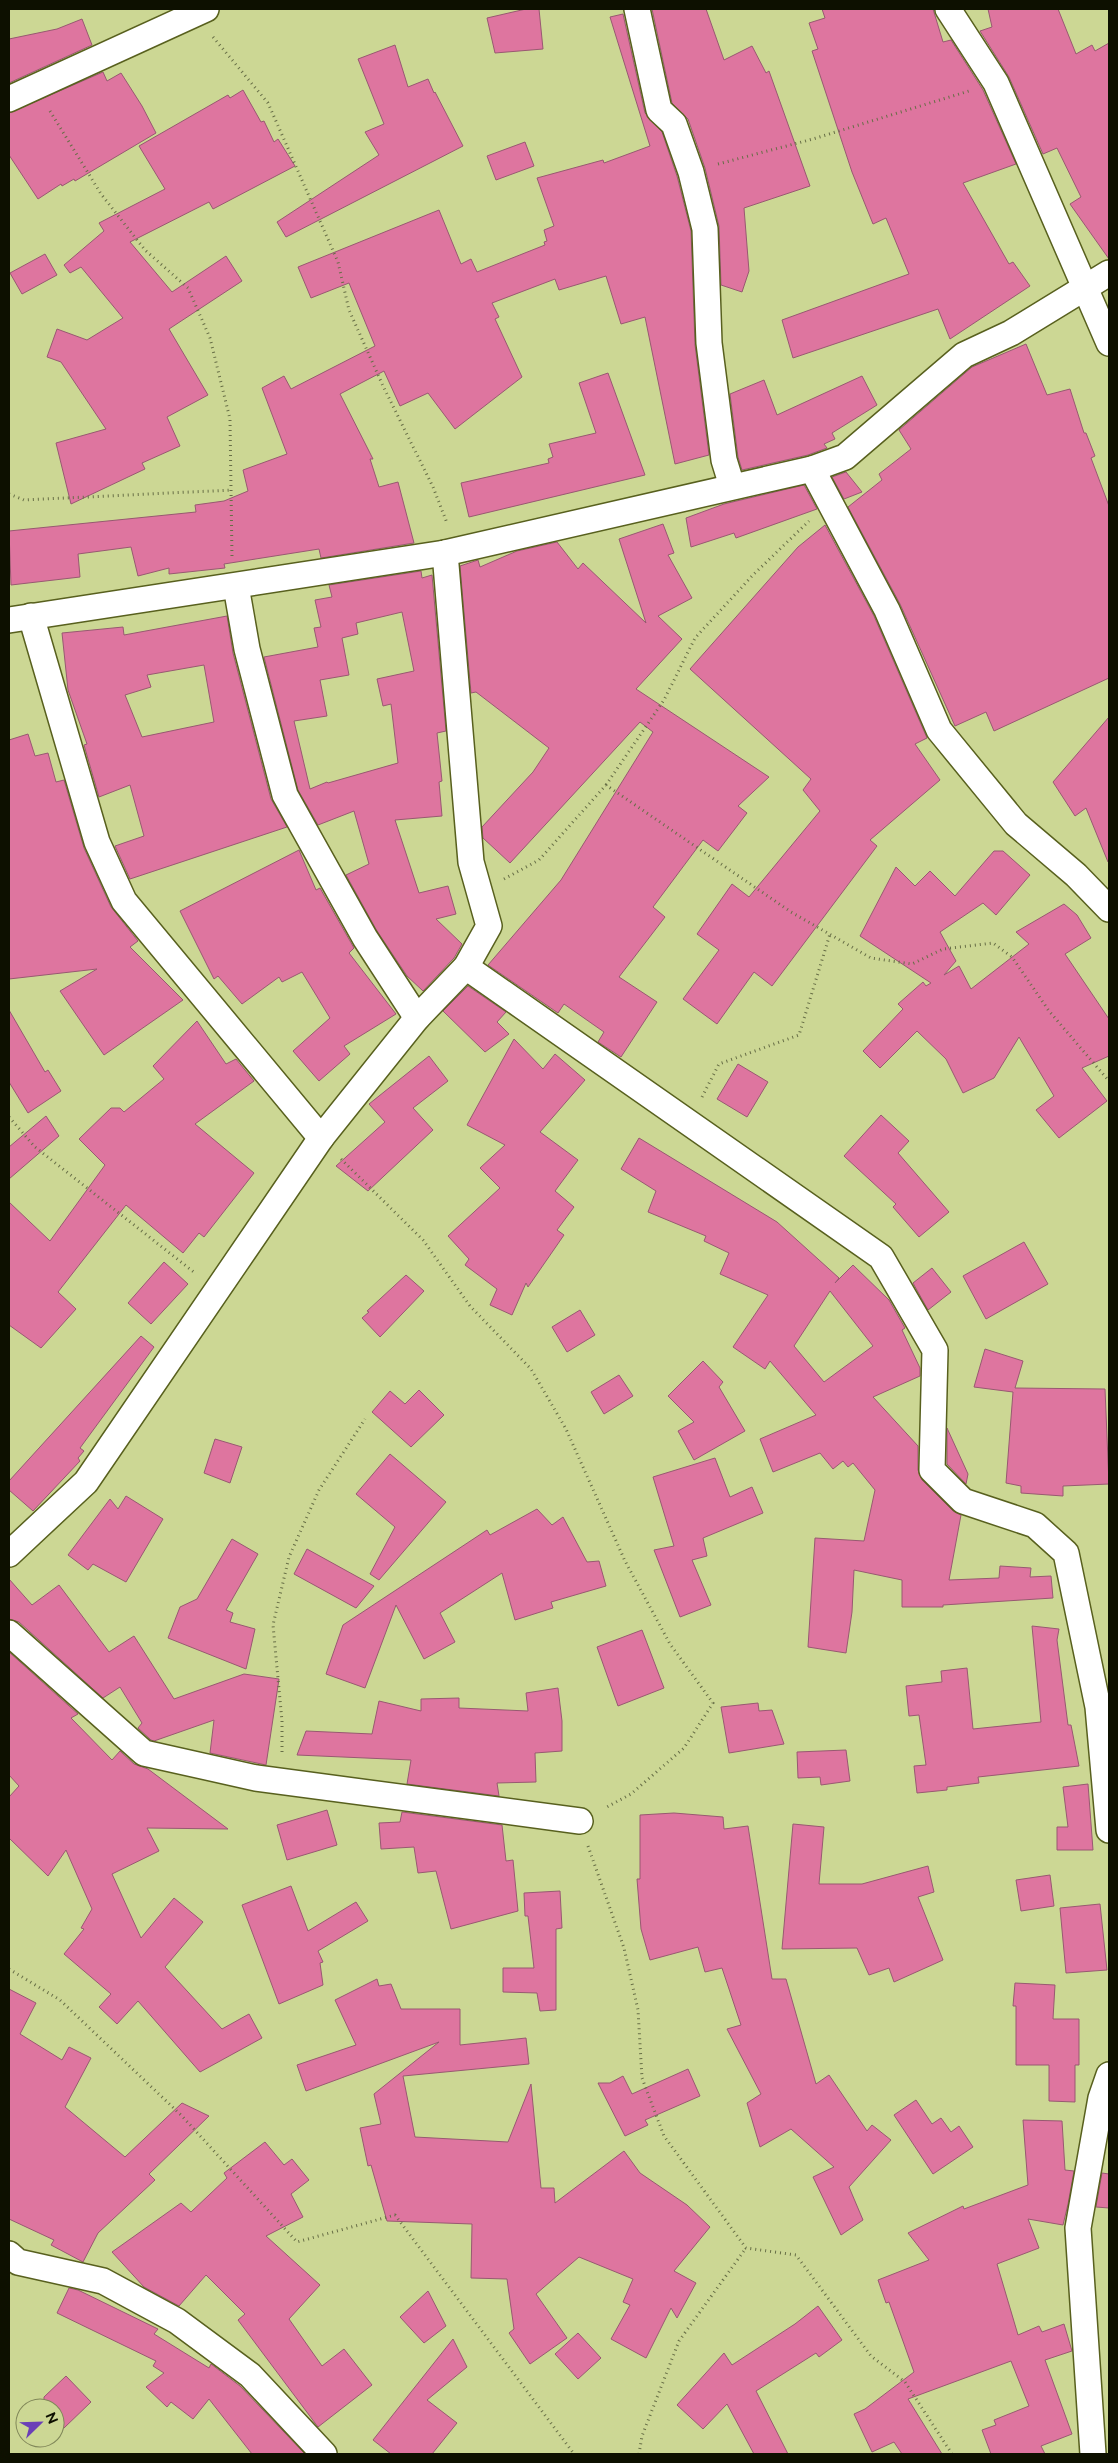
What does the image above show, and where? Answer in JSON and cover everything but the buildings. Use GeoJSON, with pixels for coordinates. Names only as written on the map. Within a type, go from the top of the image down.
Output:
{"type":"FeatureCollection","features":[{"type":"Feature","properties":{"kind":"street"},"geometry":{"type":"LineString","coordinates":[[637,9],[659,110],[674,124],[692,172],[704,229],[709,342],[724,460],[732,486]]}},
{"type":"Feature","properties":{"kind":"street"},"geometry":{"type":"LineString","coordinates":[[948,9],[996,83],[1109,344]]}},
{"type":"Feature","properties":{"kind":"street"},"geometry":{"type":"LineString","coordinates":[[9,99],[199,11]]}},
{"type":"Feature","properties":{"kind":"street"},"geometry":{"type":"LineString","coordinates":[[321,1138],[124,901],[97,842],[20,618],[450,552],[812,469],[846,456],[964,355],[1010,333],[1109,273]]}},
{"type":"Feature","properties":{"kind":"street"},"geometry":{"type":"LineString","coordinates":[[812,469],[887,610],[939,730],[1016,824],[1076,875],[1109,909]]}},
{"type":"Feature","properties":{"kind":"street"},"geometry":{"type":"LineString","coordinates":[[9,1554],[86,1482],[321,1138],[417,1018],[466,967],[489,926],[471,862],[450,552]]}},
{"type":"Feature","properties":{"kind":"street"},"geometry":{"type":"LineString","coordinates":[[236,586],[247,649],[285,795],[366,938],[417,1018]]}},
{"type":"Feature","properties":{"kind":"street"},"geometry":{"type":"LineString","coordinates":[[466,967],[881,1257],[935,1350],[932,1470],[963,1501],[1035,1525],[1066,1553],[1105,1746],[1109,1830]]}},
{"type":"Feature","properties":{"kind":"street"},"geometry":{"type":"LineString","coordinates":[[9,1633],[144,1753],[256,1778],[580,1821]]}},
{"type":"Feature","properties":{"kind":"street"},"geometry":{"type":"LineString","coordinates":[[1094,2454],[1078,2228],[1101,2098],[1109,2075]]}},
{"type":"Feature","properties":{"kind":"street"},"geometry":{"type":"LineString","coordinates":[[9,2254],[18,2262],[102,2281],[177,2321],[250,2375],[324,2454]]}},
{"type":"Feature","properties":{"kind":"path"},"geometry":{"type":"LineString","coordinates":[[199,11],[268,103],[338,262],[349,310],[382,386],[433,487],[452,536],[450,552]]}},
{"type":"Feature","properties":{"kind":"path"},"geometry":{"type":"LineString","coordinates":[[692,172],[813,139],[996,83]]}},
{"type":"Feature","properties":{"kind":"path"},"geometry":{"type":"LineString","coordinates":[[35,87],[101,194],[145,250],[188,288],[210,338],[230,419],[232,490],[230,547],[236,586]]}},
{"type":"Feature","properties":{"kind":"path"},"geometry":{"type":"LineString","coordinates":[[9,494],[24,500],[232,490]]}},
{"type":"Feature","properties":{"kind":"path"},"geometry":{"type":"LineString","coordinates":[[471,862],[504,880],[540,860],[606,785],[664,700],[694,638],[753,575],[830,502]]}},
{"type":"Feature","properties":{"kind":"path"},"geometry":{"type":"LineString","coordinates":[[606,785],[791,912],[871,958],[912,964],[943,949],[993,943],[1012,957],[1049,1011],[1109,1081]]}},
{"type":"Feature","properties":{"kind":"path"},"geometry":{"type":"LineString","coordinates":[[689,1122],[719,1064],[799,1036],[830,934]]}},
{"type":"Feature","properties":{"kind":"path"},"geometry":{"type":"LineString","coordinates":[[9,1117],[35,1147],[217,1291]]}},
{"type":"Feature","properties":{"kind":"path"},"geometry":{"type":"LineString","coordinates":[[321,1138],[422,1240],[470,1306],[531,1369],[566,1429],[629,1570],[670,1644],[713,1703],[684,1748],[631,1794],[580,1821],[624,1948],[638,2010],[642,2078],[664,2136],[746,2248],[796,2255],[871,2356],[905,2382],[952,2454]]}},
{"type":"Feature","properties":{"kind":"path"},"geometry":{"type":"LineString","coordinates":[[282,1780],[282,1721],[273,1625],[289,1557],[319,1490],[365,1419]]}},
{"type":"Feature","properties":{"kind":"path"},"geometry":{"type":"LineString","coordinates":[[9,1969],[60,2000],[182,2116],[297,2242],[396,2216],[574,2454]]}},
{"type":"Feature","properties":{"kind":"path"},"geometry":{"type":"LineString","coordinates":[[638,2454],[642,2436],[679,2341],[746,2248]]}}]}
